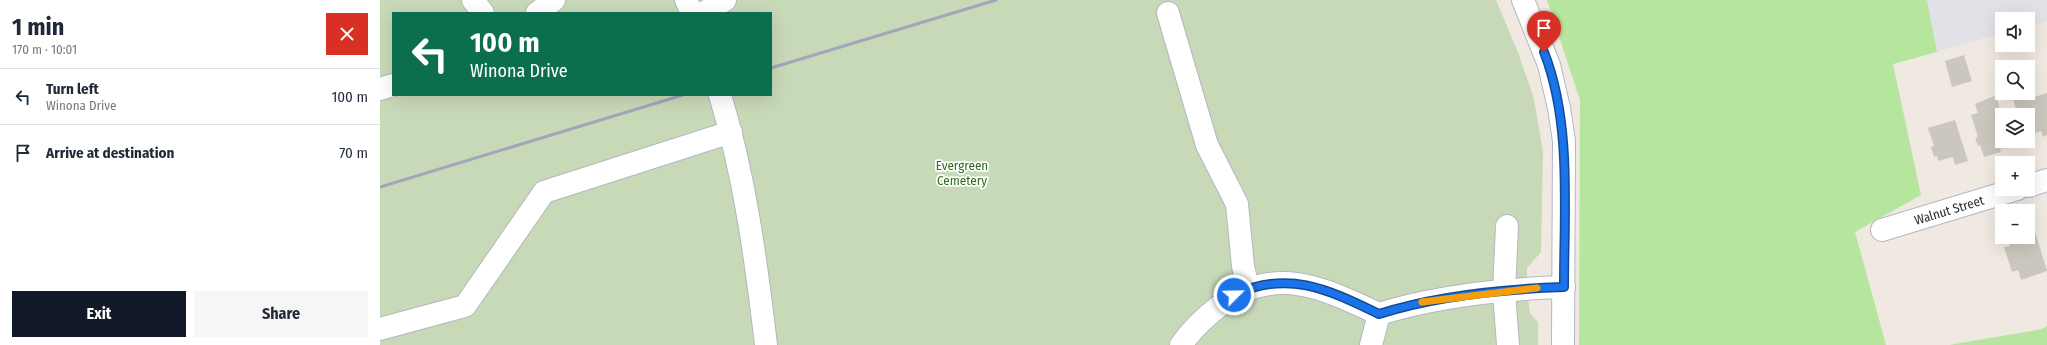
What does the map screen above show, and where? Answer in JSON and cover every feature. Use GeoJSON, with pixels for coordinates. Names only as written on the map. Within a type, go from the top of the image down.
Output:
{"type":"FeatureCollection","features":[{"type":"Feature","properties":{"kind":"street"},"geometry":{"type":"LineString","coordinates":[[473,0],[483,12]]}},
{"type":"Feature","properties":{"kind":"street"},"geometry":{"type":"LineString","coordinates":[[538,12],[554,0]]}},
{"type":"Feature","properties":{"kind":"street"},"geometry":{"type":"LineString","coordinates":[[686,0],[692,12]]}},
{"type":"Feature","properties":{"kind":"street"},"geometry":{"type":"LineString","coordinates":[[705,12],[725,0]]}},
{"type":"Feature","properties":{"kind":"street"},"geometry":{"type":"LineString","coordinates":[[1523,0],[1549,65],[1559,108],[1564,141],[1563,345]]}},
{"type":"Feature","properties":{"kind":"street"},"geometry":{"type":"LineString","coordinates":[[1168,13],[1207,145],[1237,204],[1243,266],[1248,288]]}},
{"type":"Feature","properties":{"kind":"street"},"geometry":{"type":"LineString","coordinates":[[380,89],[392,85]]}},
{"type":"Feature","properties":{"kind":"street"},"geometry":{"type":"LineString","coordinates":[[720,96],[731,132],[746,194],[766,345]]}},
{"type":"Feature","properties":{"kind":"street"},"geometry":{"type":"LineString","coordinates":[[380,329],[466,306],[544,192],[731,132]]}},
{"type":"Feature","properties":{"kind":"street"},"geometry":{"type":"LineString","coordinates":[[2035,184],[2047,180]]}},
{"type":"Feature","properties":{"kind":"street","name":"Walnut Street"},"geometry":{"type":"LineString","coordinates":[[1882,230],[1995,196]]}},
{"type":"Feature","properties":{"kind":"street"},"geometry":{"type":"LineString","coordinates":[[1507,226],[1504,292],[1508,345]]}},
{"type":"Feature","properties":{"kind":"street"},"geometry":{"type":"LineString","coordinates":[[1181,345],[1208,314],[1234,295],[1248,288],[1267,283],[1286,282],[1310,285],[1332,292],[1379,314],[1411,304],[1504,292],[1564,287]]}},
{"type":"Feature","properties":{"kind":"street"},"geometry":{"type":"LineString","coordinates":[[1371,345],[1379,314]]}},
{"type":"Feature","properties":{"kind":"shaded area"},"geometry":{"type":"Polygon","coordinates":[[[1927,0],[2047,0],[2047,21],[2035,24],[2035,12],[1995,12],[1995,35],[1937,52],[1927,0]]]}},
{"type":"Feature","properties":{"kind":"green space","name":"Evergreen Cemetery"},"geometry":{"type":"Polygon","coordinates":[[[380,0],[1496,0],[1519,55],[1534,99],[1543,152],[1541,252],[1527,268],[1527,289],[1530,313],[1538,322],[1538,345],[380,345],[380,0]]]}},
{"type":"Feature","properties":{"kind":"green space"},"geometry":{"type":"Polygon","coordinates":[[[1547,0],[1927,0],[1937,52],[1893,64],[1921,195],[1855,232],[1886,345],[1579,345],[1580,100],[1547,0]]]}},
{"type":"Feature","properties":{"kind":"green space"},"geometry":{"type":"Polygon","coordinates":[[[2047,326],[2047,345],[1949,345],[2042,329],[2047,326]]]}},
{"type":"Feature","properties":{"kind":"building"},"geometry":{"type":"Polygon","coordinates":[[[1964,55],[1972,81],[1952,87],[1945,61],[1964,55]]]}},
{"type":"Feature","properties":{"kind":"building"},"geometry":{"type":"Polygon","coordinates":[[[2047,93],[2047,135],[2043,137],[2041,131],[2035,133],[2035,108],[2016,108],[2013,100],[2035,100],[2035,97],[2047,93]]]}},
{"type":"Feature","properties":{"kind":"building"},"geometry":{"type":"Polygon","coordinates":[[[1995,95],[1995,100],[1997,100],[2000,108],[1995,108],[1995,148],[2004,148],[2000,149],[2001,152],[1984,157],[1980,145],[1978,146],[1975,138],[1978,137],[1971,115],[1978,113],[1975,104],[1995,95]]]}},
{"type":"Feature","properties":{"kind":"building"},"geometry":{"type":"Polygon","coordinates":[[[1955,120],[1968,161],[1955,165],[1953,157],[1938,161],[1937,156],[1934,157],[1931,147],[1934,146],[1928,128],[1955,120]]]}},
{"type":"Feature","properties":{"kind":"building"},"geometry":{"type":"Polygon","coordinates":[[[2035,231],[2047,271],[2021,280],[2018,270],[2012,272],[2004,247],[2010,246],[2009,244],[2035,244],[2035,231]]]}},
{"type":"Feature","properties":{"kind":"railway"},"geometry":{"type":"LineString","coordinates":[[772,68],[996,0]]}},
{"type":"Feature","properties":{"kind":"railway"},"geometry":{"type":"LineString","coordinates":[[380,187],[680,96]]}},
{"type":"Feature","properties":{"kind":"slow traffic"},"geometry":{"type":"LineString","coordinates":[[1422,302],[1537,288]]}},
{"type":"Feature","properties":{"kind":"route"},"geometry":{"type":"LineString","coordinates":[[1234,295],[1248,288],[1267,283],[1286,282],[1310,285],[1332,292],[1379,314],[1411,304],[1527,289],[1564,287],[1564,141],[1559,108],[1549,65],[1544,52]]}}]}
